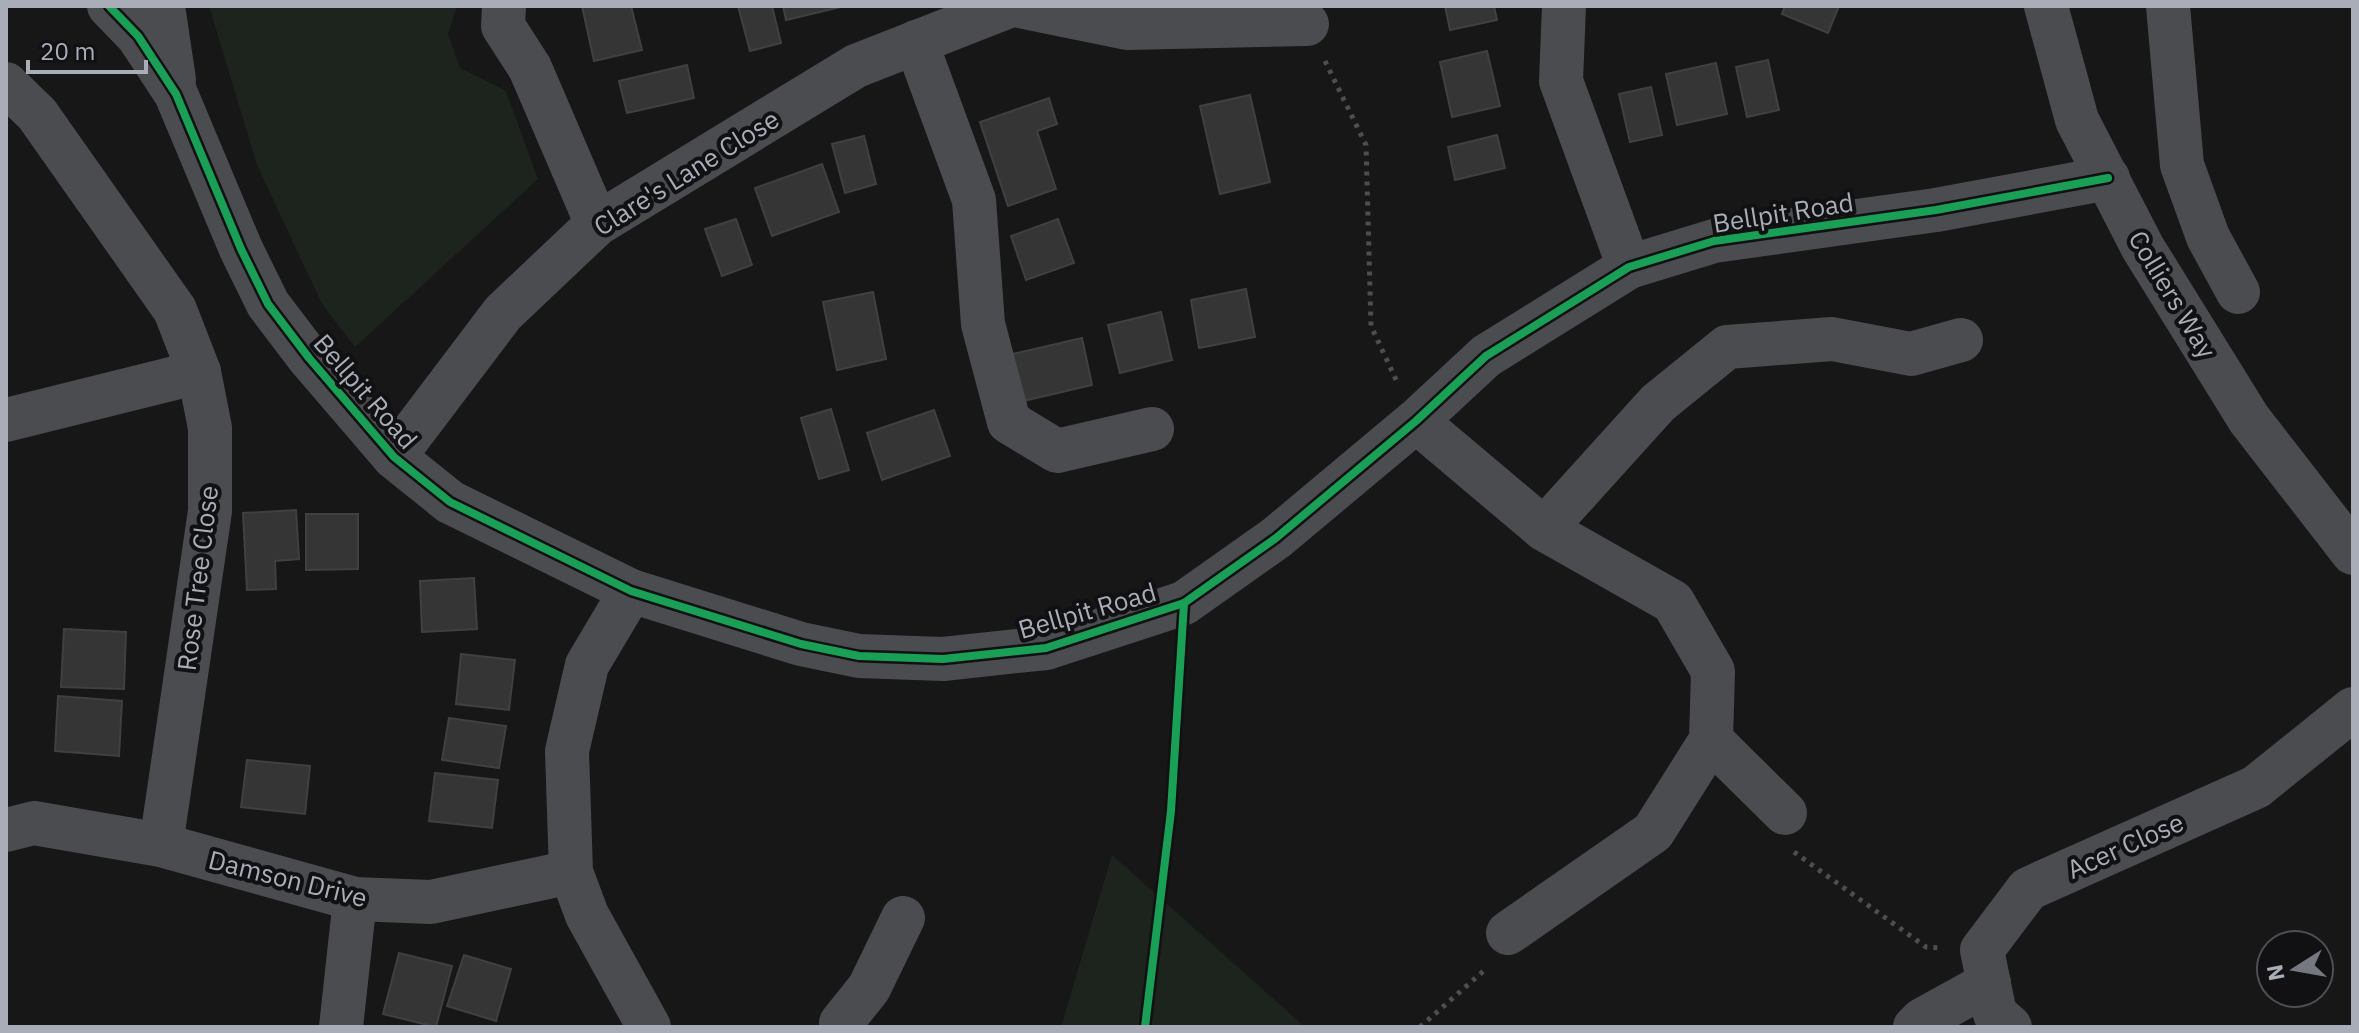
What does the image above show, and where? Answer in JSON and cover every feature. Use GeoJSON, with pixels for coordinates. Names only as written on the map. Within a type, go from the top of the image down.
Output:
{"type":"FeatureCollection","features":[{"type":"Feature","properties":{"kind":"street","name":"Bellpit Road"},"geometry":{"type":"LineString","coordinates":[[109,6],[138,36],[176,94],[241,249],[268,304],[309,358],[394,457],[450,502],[631,591],[801,644],[859,656],[943,659],[1046,648],[1184,603],[1276,538],[1416,421],[1486,356],[1629,267],[1714,241],[1936,210],[2108,178]]}},
{"type":"Feature","properties":{"kind":"street","name":"Bellpit Road"},"geometry":{"type":"LineString","coordinates":[[163,6],[176,94]]}},
{"type":"Feature","properties":{"kind":"street"},"geometry":{"type":"LineString","coordinates":[[504,6],[503,26],[530,68],[597,224]]}},
{"type":"Feature","properties":{"kind":"street","name":"Clare's Lane Close"},"geometry":{"type":"LineString","coordinates":[[394,457],[503,313],[597,224],[856,66],[1009,6]]}},
{"type":"Feature","properties":{"kind":"street"},"geometry":{"type":"LineString","coordinates":[[1564,6],[1561,81],[1629,267]]}},
{"type":"Feature","properties":{"kind":"street"},"geometry":{"type":"LineString","coordinates":[[2168,6],[2182,165],[2208,237],[2238,292]]}},
{"type":"Feature","properties":{"kind":"street","name":"Colliers Way"},"geometry":{"type":"LineString","coordinates":[[2050,7],[2077,120],[2143,248],[2249,419],[2353,553]]}},
{"type":"Feature","properties":{"kind":"street"},"geometry":{"type":"LineString","coordinates":[[1041,8],[1127,28],[1307,24]]}},
{"type":"Feature","properties":{"kind":"street"},"geometry":{"type":"LineString","coordinates":[[916,42],[974,200],[983,324],[1009,422],[1057,451],[1152,429]]}},
{"type":"Feature","properties":{"kind":"street","name":"Rose Tree Close"},"geometry":{"type":"LineString","coordinates":[[6,84],[37,114],[175,310],[199,372],[210,428],[210,511],[161,845]]}},
{"type":"Feature","properties":{"kind":"street"},"geometry":{"type":"LineString","coordinates":[[1544,529],[1658,403],[1727,347],[1832,339],[1911,354],[1961,340]]}},
{"type":"Feature","properties":{"kind":"street"},"geometry":{"type":"LineString","coordinates":[[6,420],[199,372]]}},
{"type":"Feature","properties":{"kind":"street"},"geometry":{"type":"LineString","coordinates":[[1416,421],[1544,529],[1673,602],[1713,671],[1711,740],[1653,832],[1508,933]]}},
{"type":"Feature","properties":{"kind":"street"},"geometry":{"type":"LineString","coordinates":[[631,591],[587,665],[567,751],[571,872],[587,915],[649,1027]]}},
{"type":"Feature","properties":{"kind":"street","name":"Acer Close"},"geometry":{"type":"LineString","coordinates":[[1986,966],[2028,889],[2256,787],[2353,709]]}},
{"type":"Feature","properties":{"kind":"street"},"geometry":{"type":"LineString","coordinates":[[1711,740],[1787,831]]}},
{"type":"Feature","properties":{"kind":"street","name":"Damson Drive"},"geometry":{"type":"LineString","coordinates":[[6,830],[34,823],[161,845],[355,899],[431,902],[571,872]]}},
{"type":"Feature","properties":{"kind":"street"},"geometry":{"type":"LineString","coordinates":[[341,1027],[355,899]]}},
{"type":"Feature","properties":{"kind":"street"},"geometry":{"type":"LineString","coordinates":[[840,1026],[869,988],[903,918]]}},
{"type":"Feature","properties":{"kind":"street"},"geometry":{"type":"LineString","coordinates":[[1915,1027],[1986,966],[1995,1014],[2010,1027]]}},
{"type":"Feature","properties":{"kind":"path"},"geometry":{"type":"LineString","coordinates":[[1307,24],[1366,145],[1371,326],[1416,421]]}},
{"type":"Feature","properties":{"kind":"path"},"geometry":{"type":"LineString","coordinates":[[1787,831],[1926,947],[1986,966]]}},
{"type":"Feature","properties":{"kind":"path"},"geometry":{"type":"LineString","coordinates":[[1420,1027],[1488,967],[1508,933]]}},
{"type":"Feature","properties":{"kind":"shaded area"},"geometry":{"type":"Polygon","coordinates":[[[209,6],[457,6],[448,34],[460,68],[506,91],[538,179],[355,347],[322,304],[257,165],[209,6]]]}},
{"type":"Feature","properties":{"kind":"shaded area"},"geometry":{"type":"Polygon","coordinates":[[[1112,855],[1305,1027],[1061,1027],[1112,855]]]}},
{"type":"Feature","properties":{"kind":"building"},"geometry":{"type":"Polygon","coordinates":[[[582,6],[631,6],[642,50],[594,61],[582,6]]]}},
{"type":"Feature","properties":{"kind":"building"},"geometry":{"type":"Polygon","coordinates":[[[738,6],[772,6],[781,43],[750,51],[738,6]]]}},
{"type":"Feature","properties":{"kind":"building"},"geometry":{"type":"Polygon","coordinates":[[[783,6],[841,6],[841,7],[786,20],[783,6]]]}},
{"type":"Feature","properties":{"kind":"building"},"geometry":{"type":"Polygon","coordinates":[[[1445,6],[1494,6],[1497,20],[1450,30],[1445,6]]]}},
{"type":"Feature","properties":{"kind":"building"},"geometry":{"type":"Polygon","coordinates":[[[1785,6],[1839,6],[1828,33],[1782,14],[1785,6]]]}},
{"type":"Feature","properties":{"kind":"building"},"geometry":{"type":"Polygon","coordinates":[[[1487,51],[1500,106],[1452,117],[1440,62],[1487,51]]]}},
{"type":"Feature","properties":{"kind":"building"},"geometry":{"type":"Polygon","coordinates":[[[1768,60],[1779,110],[1747,117],[1736,67],[1768,60]]]}},
{"type":"Feature","properties":{"kind":"building"},"geometry":{"type":"Polygon","coordinates":[[[1716,63],[1727,114],[1677,125],[1666,74],[1716,63]]]}},
{"type":"Feature","properties":{"kind":"building"},"geometry":{"type":"Polygon","coordinates":[[[687,65],[694,98],[627,113],[619,81],[687,65]]]}},
{"type":"Feature","properties":{"kind":"building"},"geometry":{"type":"Polygon","coordinates":[[[1651,87],[1662,135],[1630,142],[1619,94],[1651,87]]]}},
{"type":"Feature","properties":{"kind":"building"},"geometry":{"type":"Polygon","coordinates":[[[1250,95],[1270,182],[1220,194],[1200,106],[1250,95]]]}},
{"type":"Feature","properties":{"kind":"building"},"geometry":{"type":"Polygon","coordinates":[[[1049,98],[1057,124],[1037,131],[1056,189],[1008,206],[980,122],[1049,98]]]}},
{"type":"Feature","properties":{"kind":"building"},"geometry":{"type":"Polygon","coordinates":[[[1497,135],[1505,168],[1455,180],[1448,147],[1497,135]]]}},
{"type":"Feature","properties":{"kind":"building"},"geometry":{"type":"Polygon","coordinates":[[[864,136],[876,184],[845,193],[832,144],[864,136]]]}},
{"type":"Feature","properties":{"kind":"building"},"geometry":{"type":"Polygon","coordinates":[[[822,164],[839,212],[772,236],[755,188],[822,164]]]}},
{"type":"Feature","properties":{"kind":"building"},"geometry":{"type":"Polygon","coordinates":[[[736,219],[752,265],[722,276],[705,229],[736,219]]]}},
{"type":"Feature","properties":{"kind":"building"},"geometry":{"type":"Polygon","coordinates":[[[1058,219],[1074,263],[1026,280],[1011,236],[1058,219]]]}},
{"type":"Feature","properties":{"kind":"building"},"geometry":{"type":"Polygon","coordinates":[[[1246,289],[1255,337],[1199,348],[1191,300],[1246,289]]]}},
{"type":"Feature","properties":{"kind":"building"},"geometry":{"type":"Polygon","coordinates":[[[873,292],[886,359],[837,370],[823,302],[873,292]]]}},
{"type":"Feature","properties":{"kind":"building"},"geometry":{"type":"Polygon","coordinates":[[[1161,312],[1172,360],[1120,373],[1108,325],[1161,312]]]}},
{"type":"Feature","properties":{"kind":"building"},"geometry":{"type":"Polygon","coordinates":[[[1082,338],[1092,385],[1019,402],[1008,355],[1082,338]]]}},
{"type":"Feature","properties":{"kind":"building"},"geometry":{"type":"Polygon","coordinates":[[[831,409],[849,470],[819,479],[801,418],[831,409]]]}},
{"type":"Feature","properties":{"kind":"building"},"geometry":{"type":"Polygon","coordinates":[[[934,410],[950,456],[882,480],[867,433],[934,410]]]}},
{"type":"Feature","properties":{"kind":"building"},"geometry":{"type":"Polygon","coordinates":[[[296,510],[299,559],[275,561],[276,589],[247,590],[243,513],[296,510]]]}},
{"type":"Feature","properties":{"kind":"building"},"geometry":{"type":"Polygon","coordinates":[[[306,514],[358,514],[358,569],[306,570],[306,514]]]}},
{"type":"Feature","properties":{"kind":"building"},"geometry":{"type":"Polygon","coordinates":[[[474,578],[477,629],[422,632],[420,581],[474,578]]]}},
{"type":"Feature","properties":{"kind":"building"},"geometry":{"type":"Polygon","coordinates":[[[64,629],[126,632],[124,689],[61,687],[64,629]]]}},
{"type":"Feature","properties":{"kind":"building"},"geometry":{"type":"Polygon","coordinates":[[[461,654],[515,660],[509,710],[456,704],[461,654]]]}},
{"type":"Feature","properties":{"kind":"building"},"geometry":{"type":"Polygon","coordinates":[[[58,696],[122,701],[119,756],[55,751],[58,696]]]}},
{"type":"Feature","properties":{"kind":"building"},"geometry":{"type":"Polygon","coordinates":[[[449,718],[506,726],[499,768],[442,760],[449,718]]]}},
{"type":"Feature","properties":{"kind":"building"},"geometry":{"type":"Polygon","coordinates":[[[247,760],[310,766],[305,814],[241,807],[247,760]]]}},
{"type":"Feature","properties":{"kind":"building"},"geometry":{"type":"Polygon","coordinates":[[[435,773],[498,780],[492,828],[429,821],[435,773]]]}},
{"type":"Feature","properties":{"kind":"building"},"geometry":{"type":"Polygon","coordinates":[[[399,953],[452,966],[436,1027],[383,1014],[399,953]]]}},
{"type":"Feature","properties":{"kind":"building"},"geometry":{"type":"Polygon","coordinates":[[[464,955],[511,969],[496,1021],[447,1006],[464,955]]]}},
{"type":"Feature","properties":{"kind":"cycle path"},"geometry":{"type":"LineString","coordinates":[[109,6],[138,36],[176,94],[241,249],[268,304],[309,358],[394,457],[450,502],[631,591],[801,644],[859,656],[943,659],[1046,648],[1184,603],[1276,538],[1416,421],[1486,356],[1629,267],[1714,241],[1936,210],[2108,178]]}},
{"type":"Feature","properties":{"kind":"cycle path"},"geometry":{"type":"LineString","coordinates":[[1145,1027],[1171,811],[1184,603]]}}]}
